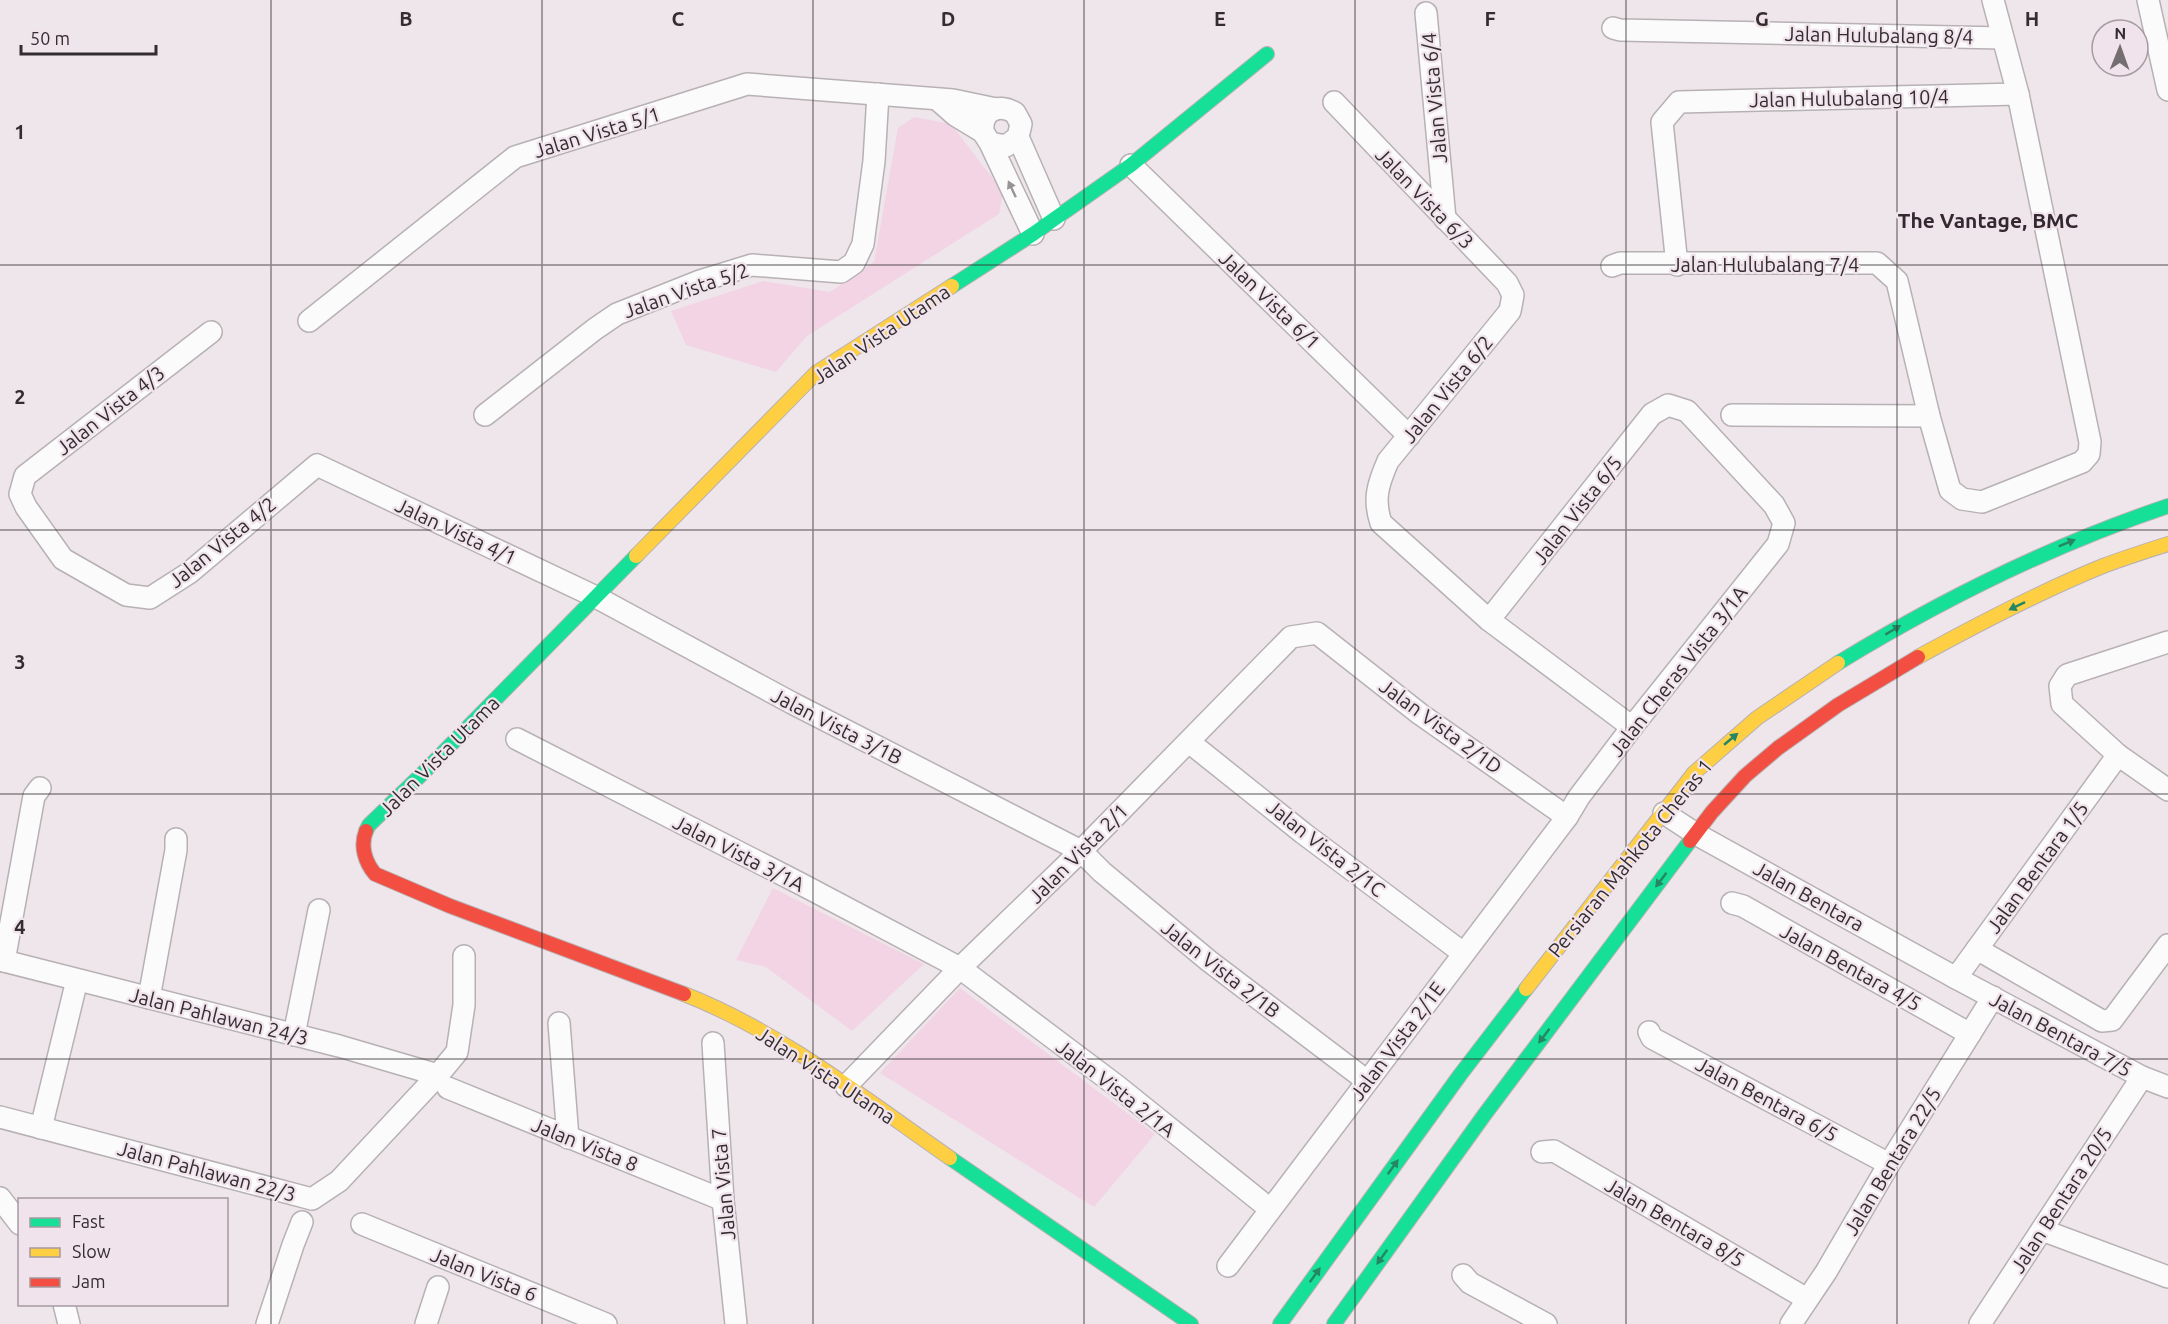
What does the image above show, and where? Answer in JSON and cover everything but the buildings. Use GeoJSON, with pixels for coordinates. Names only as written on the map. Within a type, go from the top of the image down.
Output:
{"type":"FeatureCollection","features":[{"type":"Feature","properties":{"kind":"main road","name":"Jalan Vista Utama"},"geometry":{"type":"LineString","coordinates":[[1191,1324],[784,1042],[714,1006],[450,906],[375,874],[369,867],[362,843],[369,825],[440,756],[816,373],[1033,234],[1131,165],[1267,54]]}},
{"type":"Feature","properties":{"kind":"main road","name":"Persiaran Mahkota Cheras 1"},"geometry":{"type":"LineString","coordinates":[[1279,1324],[1460,1075],[1694,773],[1712,755],[1759,716],[1809,680],[1941,602],[2066,542],[2168,506]]}},
{"type":"Feature","properties":{"kind":"main road","name":"Persiaran Mahkota Cheras 1"},"geometry":{"type":"LineString","coordinates":[[1334,1324],[1485,1114],[1712,812],[1745,776],[1778,748],[1838,705],[1974,626],[2104,566],[2168,544]]}},
{"type":"Feature","properties":{"kind":"street"},"geometry":{"type":"LineString","coordinates":[[1993,0],[2019,94]]}},
{"type":"Feature","properties":{"kind":"street"},"geometry":{"type":"LineString","coordinates":[[2148,0],[2168,90]]}},
{"type":"Feature","properties":{"kind":"street","name":"Jalan Vista 6/4"},"geometry":{"type":"LineString","coordinates":[[1426,14],[1445,219]]}},
{"type":"Feature","properties":{"kind":"street","name":"Jalan Hulubalang 8/4"},"geometry":{"type":"LineString","coordinates":[[1613,28],[1620,30],[2002,38]]}},
{"type":"Feature","properties":{"kind":"street","name":"Jalan Vista 5/1"},"geometry":{"type":"LineString","coordinates":[[309,321],[515,157],[747,84],[953,100],[996,108]]}},
{"type":"Feature","properties":{"kind":"street","name":"Jalan Vista 5/2"},"geometry":{"type":"LineString","coordinates":[[485,415],[617,314],[700,281],[752,265],[841,272],[854,263],[863,244],[874,161],[878,94]]}},
{"type":"Feature","properties":{"kind":"street","name":"Jalan Hulubalang 10/4"},"geometry":{"type":"LineString","coordinates":[[1677,265],[1662,122],[1679,102],[2019,94]]}},
{"type":"Feature","properties":{"kind":"street","name":"Jalan Hulubalang 7/4"},"geometry":{"type":"LineString","coordinates":[[1612,266],[1620,263],[1677,265],[1877,263],[1898,281],[1929,416],[1950,490],[1962,500],[1982,502],[2082,462],[2089,454],[2090,442],[2019,94]]}},
{"type":"Feature","properties":{"kind":"street"},"geometry":{"type":"LineString","coordinates":[[938,100],[986,138],[1006,146],[1018,137]]}},
{"type":"Feature","properties":{"kind":"street","name":"Jalan Vista 6/3"},"geometry":{"type":"LineString","coordinates":[[1334,102],[1507,284],[1513,296]]}},
{"type":"Feature","properties":{"kind":"street"},"geometry":{"type":"LineString","coordinates":[[1033,234],[986,138],[984,118],[996,108],[1015,113],[1021,124],[1018,137],[1054,219]]}},
{"type":"Feature","properties":{"kind":"street","name":"Jalan Vista 6/1"},"geometry":{"type":"LineString","coordinates":[[1131,165],[1409,436]]}},
{"type":"Feature","properties":{"kind":"street","name":"Jalan Vista 6/2"},"geometry":{"type":"LineString","coordinates":[[1489,620],[1381,523],[1376,507],[1379,482],[1388,461],[1509,311],[1513,296]]}},
{"type":"Feature","properties":{"kind":"street","name":"Jalan Vista 4/3"},"geometry":{"type":"LineString","coordinates":[[20,494],[25,476],[211,332]]}},
{"type":"Feature","properties":{"kind":"street","name":"Jalan Cheras Vista 3/1A"},"geometry":{"type":"LineString","coordinates":[[1567,817],[1579,797],[1632,727],[1778,544],[1784,523],[1774,505],[1687,411],[1668,405]]}},
{"type":"Feature","properties":{"kind":"street","name":"Jalan Vista 6/5"},"geometry":{"type":"LineString","coordinates":[[1489,620],[1652,414],[1668,405]]}},
{"type":"Feature","properties":{"kind":"street"},"geometry":{"type":"LineString","coordinates":[[1732,415],[1929,416]]}},
{"type":"Feature","properties":{"kind":"street","name":"Jalan Vista 4/1"},"geometry":{"type":"LineString","coordinates":[[317,465],[596,597]]}},
{"type":"Feature","properties":{"kind":"street","name":"Jalan Vista 4/2"},"geometry":{"type":"LineString","coordinates":[[20,494],[26,507],[63,559],[126,595],[150,598],[189,573],[317,465]]}},
{"type":"Feature","properties":{"kind":"street","name":"Jalan Vista 3/1B"},"geometry":{"type":"LineString","coordinates":[[596,597],[792,703],[1081,851]]}},
{"type":"Feature","properties":{"kind":"street"},"geometry":{"type":"LineString","coordinates":[[1489,620],[1632,727]]}},
{"type":"Feature","properties":{"kind":"street","name":"Jalan Vista 2/1"},"geometry":{"type":"LineString","coordinates":[[846,1086],[960,968],[1081,851],[1291,637],[1317,633]]}},
{"type":"Feature","properties":{"kind":"street","name":"Jalan Vista 2/1D"},"geometry":{"type":"LineString","coordinates":[[1317,633],[1420,714],[1567,817]]}},
{"type":"Feature","properties":{"kind":"street"},"geometry":{"type":"LineString","coordinates":[[2168,642],[2067,675],[2060,686],[2062,704],[2118,755],[2168,790]]}},
{"type":"Feature","properties":{"kind":"street","name":"Jalan Vista 3/1A"},"geometry":{"type":"LineString","coordinates":[[517,740],[801,884],[960,968]]}},
{"type":"Feature","properties":{"kind":"street","name":"Jalan Vista 2/1C"},"geometry":{"type":"LineString","coordinates":[[1189,742],[1303,833],[1463,953]]}},
{"type":"Feature","properties":{"kind":"street","name":"Jalan Bentara 1/5"},"geometry":{"type":"LineString","coordinates":[[1956,978],[2118,755]]}},
{"type":"Feature","properties":{"kind":"street"},"geometry":{"type":"LineString","coordinates":[[2,960],[34,796],[40,788]]}},
{"type":"Feature","properties":{"kind":"street","name":"Jalan Bentara"},"geometry":{"type":"LineString","coordinates":[[1664,813],[1696,834],[1956,978]]}},
{"type":"Feature","properties":{"kind":"street","name":"Jalan Vista 2/1E"},"geometry":{"type":"LineString","coordinates":[[1228,1266],[1567,817]]}},
{"type":"Feature","properties":{"kind":"street"},"geometry":{"type":"LineString","coordinates":[[149,998],[176,850],[176,839]]}},
{"type":"Feature","properties":{"kind":"street","name":"Jalan Vista 2/1B"},"geometry":{"type":"LineString","coordinates":[[1081,851],[1102,872],[1209,961],[1367,1081]]}},
{"type":"Feature","properties":{"kind":"street","name":"Jalan Bentara 4/5"},"geometry":{"type":"LineString","coordinates":[[1732,903],[1743,906],[1970,1034]]}},
{"type":"Feature","properties":{"kind":"street"},"geometry":{"type":"LineString","coordinates":[[294,1035],[319,910]]}},
{"type":"Feature","properties":{"kind":"street"},"geometry":{"type":"LineString","coordinates":[[1977,950],[2102,1021],[2112,1020],[2168,945]]}},
{"type":"Feature","properties":{"kind":"street","name":"Jalan Pahlawan 22/3"},"geometry":{"type":"LineString","coordinates":[[0,1117],[312,1198],[339,1181],[443,1082],[456,1052],[464,1005],[464,956]]}},
{"type":"Feature","properties":{"kind":"street","name":"Jalan Pahlawan 24/3"},"geometry":{"type":"LineString","coordinates":[[2,960],[294,1035],[443,1082]]}},
{"type":"Feature","properties":{"kind":"street","name":"Jalan Vista 2/1A"},"geometry":{"type":"LineString","coordinates":[[960,968],[1117,1086],[1270,1209]]}},
{"type":"Feature","properties":{"kind":"street","name":"Jalan Bentara 7/5"},"geometry":{"type":"LineString","coordinates":[[1956,978],[2142,1077],[2168,1087]]}},
{"type":"Feature","properties":{"kind":"street"},"geometry":{"type":"LineString","coordinates":[[41,1128],[77,980]]}},
{"type":"Feature","properties":{"kind":"street","name":"Jalan Bentara 22/5"},"geometry":{"type":"LineString","coordinates":[[1791,1324],[1826,1272],[1889,1164],[1993,997]]}},
{"type":"Feature","properties":{"kind":"street"},"geometry":{"type":"LineString","coordinates":[[559,1023],[568,1138]]}},
{"type":"Feature","properties":{"kind":"street","name":"Jalan Bentara 6/5"},"geometry":{"type":"LineString","coordinates":[[1649,1032],[1652,1038],[1889,1164]]}},
{"type":"Feature","properties":{"kind":"street","name":"Jalan Vista 7"},"geometry":{"type":"LineString","coordinates":[[713,1043],[723,1200],[736,1324]]}},
{"type":"Feature","properties":{"kind":"street","name":"Jalan Bentara 20/5"},"geometry":{"type":"LineString","coordinates":[[1980,1324],[2142,1077]]}},
{"type":"Feature","properties":{"kind":"street","name":"Jalan Vista 8"},"geometry":{"type":"LineString","coordinates":[[443,1082],[568,1138],[723,1200]]}},
{"type":"Feature","properties":{"kind":"street","name":"Jalan Bentara 8/5"},"geometry":{"type":"LineString","coordinates":[[1542,1152],[1554,1151],[1807,1299]]}},
{"type":"Feature","properties":{"kind":"street"},"geometry":{"type":"LineString","coordinates":[[0,1198],[18,1221]]}},
{"type":"Feature","properties":{"kind":"street"},"geometry":{"type":"LineString","coordinates":[[267,1324],[292,1245],[302,1222]]}},
{"type":"Feature","properties":{"kind":"street","name":"Jalan Vista 6"},"geometry":{"type":"LineString","coordinates":[[362,1224],[598,1322]]}},
{"type":"Feature","properties":{"kind":"street"},"geometry":{"type":"LineString","coordinates":[[2042,1230],[2168,1277]]}},
{"type":"Feature","properties":{"kind":"street"},"geometry":{"type":"LineString","coordinates":[[1463,1275],[1470,1282],[1546,1324]]}},
{"type":"Feature","properties":{"kind":"street"},"geometry":{"type":"LineString","coordinates":[[426,1324],[438,1287]]}},
{"type":"Feature","properties":{"kind":"street"},"geometry":{"type":"LineString","coordinates":[[64,1306],[69,1324]]}},
{"type":"Feature","properties":{"kind":"shaded area"},"geometry":{"type":"Polygon","coordinates":[[[914,117],[951,124],[1003,192],[999,214],[807,336],[776,372],[686,345],[671,311],[763,281],[830,292],[874,262],[898,128],[914,117]]]}},
{"type":"Feature","properties":{"kind":"shaded area"},"geometry":{"type":"Polygon","coordinates":[[[773,888],[924,964],[852,1031],[766,967],[736,960],[773,888]]]}},
{"type":"Feature","properties":{"kind":"shaded area"},"geometry":{"type":"Polygon","coordinates":[[[960,988],[1155,1134],[1094,1207],[880,1073],[960,988]]]}},
{"type":"Feature","properties":{"kind":"traffic: fast"},"geometry":{"type":"LineString","coordinates":[[952,286],[1033,234],[1131,165],[1267,54]]}},
{"type":"Feature","properties":{"kind":"traffic: fast"},"geometry":{"type":"LineString","coordinates":[[1838,663],[1958,595],[1999,575],[2082,538],[2168,506]]}},
{"type":"Feature","properties":{"kind":"traffic: fast"},"geometry":{"type":"LineString","coordinates":[[366,831],[369,825],[636,556]]}},
{"type":"Feature","properties":{"kind":"traffic: fast"},"geometry":{"type":"LineString","coordinates":[[1334,1324],[1485,1114],[1690,841]]}},
{"type":"Feature","properties":{"kind":"traffic: fast"},"geometry":{"type":"LineString","coordinates":[[1280,1324],[1460,1075],[1526,989]]}},
{"type":"Feature","properties":{"kind":"traffic: fast"},"geometry":{"type":"LineString","coordinates":[[950,1158],[1191,1324]]}},
{"type":"Feature","properties":{"kind":"traffic: slow"},"geometry":{"type":"LineString","coordinates":[[636,556],[816,373],[952,286]]}},
{"type":"Feature","properties":{"kind":"traffic: slow"},"geometry":{"type":"LineString","coordinates":[[1918,657],[2056,587],[2103,566],[2168,544]]}},
{"type":"Feature","properties":{"kind":"traffic: slow"},"geometry":{"type":"LineString","coordinates":[[1526,989],[1694,773],[1757,718],[1838,663]]}},
{"type":"Feature","properties":{"kind":"traffic: slow"},"geometry":{"type":"LineString","coordinates":[[684,994],[755,1027],[788,1047],[822,1068],[950,1158]]}},
{"type":"Feature","properties":{"kind":"traffic: jam"},"geometry":{"type":"LineString","coordinates":[[1690,841],[1712,812],[1745,776],[1778,748],[1838,705],[1918,657]]}},
{"type":"Feature","properties":{"kind":"traffic: jam"},"geometry":{"type":"LineString","coordinates":[[366,831],[363,842],[364,854],[375,874],[450,906],[684,994]]}},
{"type":"Feature","properties":{"kind":"district","name":"The Vantage, BMC"},"geometry":{"type":"Point","coordinates":[1988,220]}}]}
